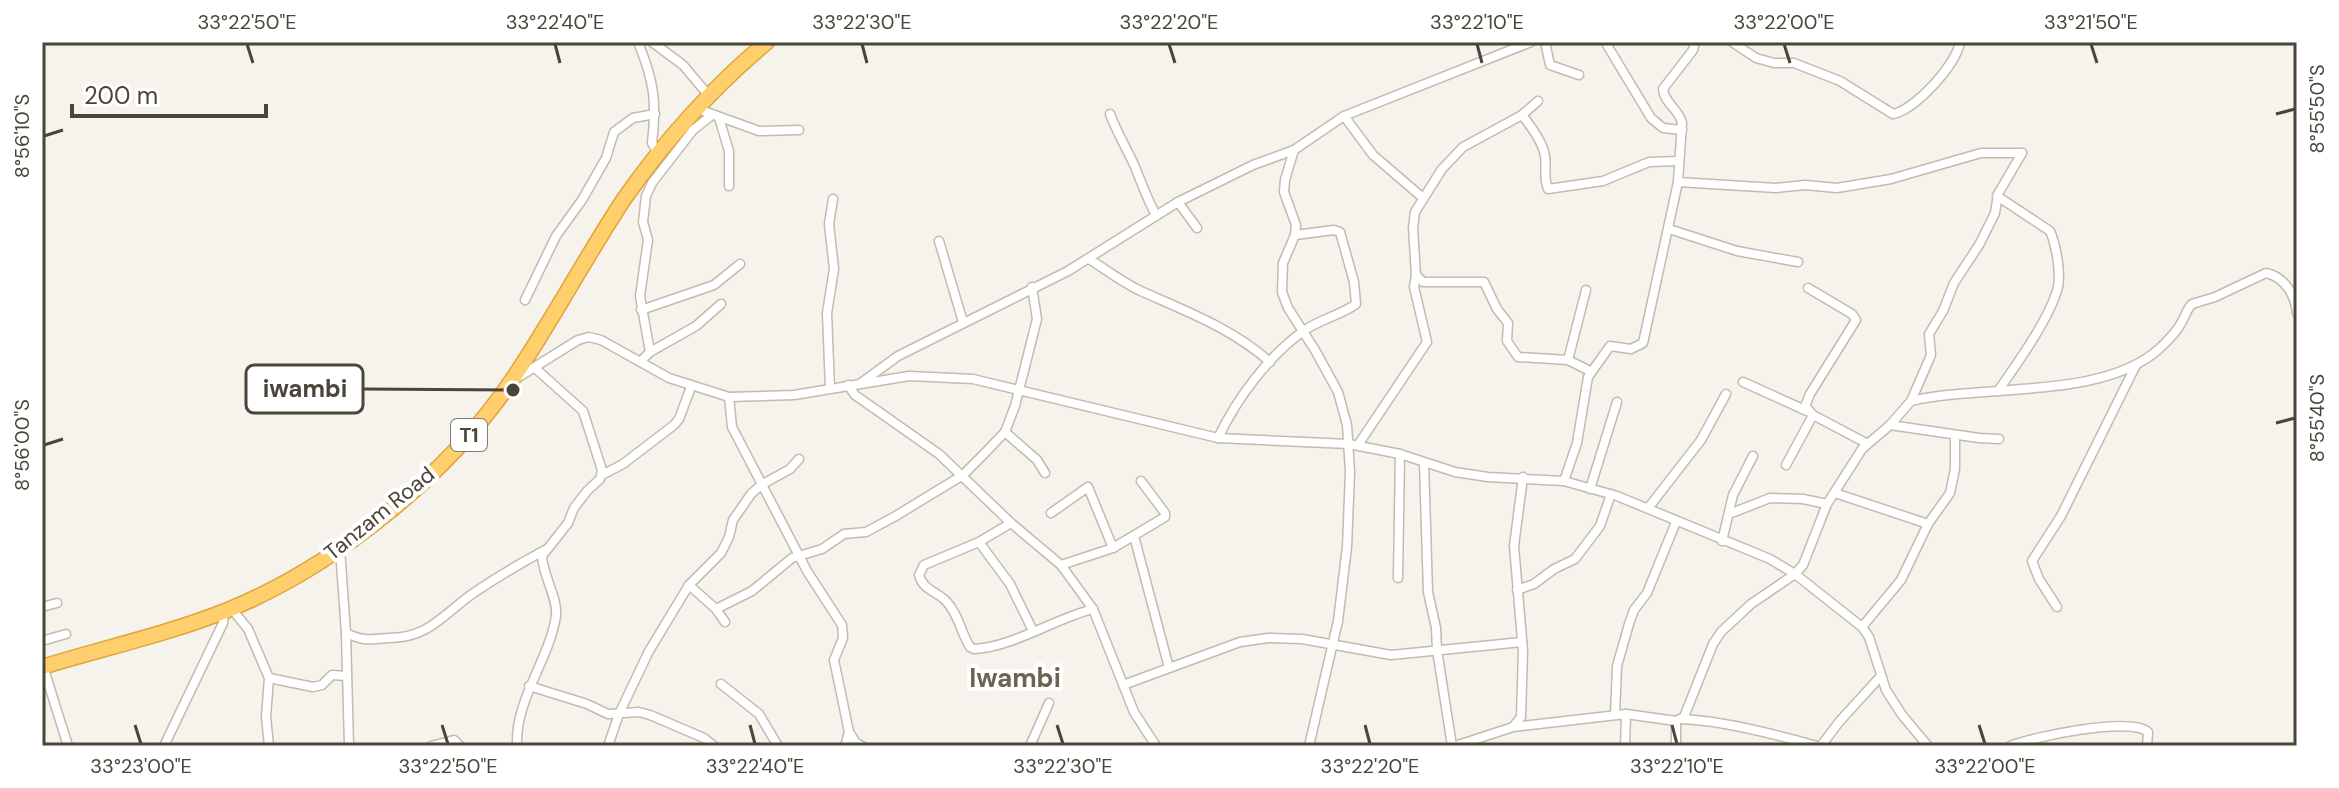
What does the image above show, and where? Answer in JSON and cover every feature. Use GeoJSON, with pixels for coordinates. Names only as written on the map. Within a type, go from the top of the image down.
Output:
{"type":"FeatureCollection","features":[{"type":"Feature","properties":{"kind":"highway","name":"Tanzam Road"},"geometry":{"type":"LineString","coordinates":[[43,666],[159,634],[227,610],[340,549],[397,505],[468,436],[512,380],[608,224],[658,153],[710,114],[710,97],[767,42]]}},
{"type":"Feature","properties":{"kind":"street"},"geometry":{"type":"LineString","coordinates":[[638,42],[652,84],[656,129],[652,139],[658,153]]}},
{"type":"Feature","properties":{"kind":"street"},"geometry":{"type":"LineString","coordinates":[[652,42],[683,65],[710,97]]}},
{"type":"Feature","properties":{"kind":"street"},"geometry":{"type":"LineString","coordinates":[[860,383],[898,356],[1032,287],[1054,279],[1178,202],[1234,174],[1294,150],[1344,116],[1531,42]]}},
{"type":"Feature","properties":{"kind":"street"},"geometry":{"type":"LineString","coordinates":[[1545,42],[1550,65],[1579,75]]}},
{"type":"Feature","properties":{"kind":"street"},"geometry":{"type":"LineString","coordinates":[[1564,481],[1577,443],[1590,371],[1610,346],[1631,349],[1641,346],[1678,182],[1681,116],[1663,95],[1663,89],[1693,50],[1695,42]]}},
{"type":"Feature","properties":{"kind":"street"},"geometry":{"type":"LineString","coordinates":[[1732,42],[1756,58],[1774,63],[1794,63],[1840,81],[1893,114],[1907,109],[1934,83],[1954,58],[1960,42]]}},
{"type":"Feature","properties":{"kind":"street"},"geometry":{"type":"LineString","coordinates":[[1607,45],[1651,118],[1663,128],[1682,130]]}},
{"type":"Feature","properties":{"kind":"street"},"geometry":{"type":"LineString","coordinates":[[1353,444],[1427,342],[1414,287],[1414,219],[1423,198],[1442,169],[1463,147],[1522,115],[1538,101]]}},
{"type":"Feature","properties":{"kind":"street"},"geometry":{"type":"LineString","coordinates":[[525,300],[556,236],[582,200],[606,158],[614,132],[633,118],[655,114]]}},
{"type":"Feature","properties":{"kind":"street"},"geometry":{"type":"LineString","coordinates":[[710,114],[741,122],[759,131],[799,130]]}},
{"type":"Feature","properties":{"kind":"street"},"geometry":{"type":"LineString","coordinates":[[710,114],[729,151],[729,186]]}},
{"type":"Feature","properties":{"kind":"street"},"geometry":{"type":"LineString","coordinates":[[650,352],[641,310],[641,284],[648,240],[643,222],[646,196],[652,183],[693,130],[710,114]]}},
{"type":"Feature","properties":{"kind":"street"},"geometry":{"type":"LineString","coordinates":[[1110,114],[1135,166],[1144,196],[1156,215]]}},
{"type":"Feature","properties":{"kind":"street"},"geometry":{"type":"LineString","coordinates":[[1522,115],[1543,148],[1546,159],[1544,179],[1548,189],[1603,181],[1649,162],[1679,161]]}},
{"type":"Feature","properties":{"kind":"street"},"geometry":{"type":"LineString","coordinates":[[1344,116],[1373,155],[1423,198]]}},
{"type":"Feature","properties":{"kind":"street"},"geometry":{"type":"LineString","coordinates":[[1294,150],[1284,185],[1295,219],[1295,235],[1284,257],[1281,285],[1284,300],[1338,392],[1353,444],[1347,547],[1333,644],[1309,746]]}},
{"type":"Feature","properties":{"kind":"street"},"geometry":{"type":"LineString","coordinates":[[1676,746],[1678,720],[1691,702],[1713,644],[1721,632],[1751,604],[1795,574],[1806,561],[1827,504],[1866,443],[1890,425],[1911,401],[1931,355],[1929,334],[1943,311],[1954,283],[1973,257],[1993,217],[1997,196],[2022,153],[1971,155],[1905,176],[1837,188],[1678,182]]}},
{"type":"Feature","properties":{"kind":"street"},"geometry":{"type":"LineString","coordinates":[[1997,196],[2050,231],[2058,277],[2054,298],[1998,391]]}},
{"type":"Feature","properties":{"kind":"street"},"geometry":{"type":"LineString","coordinates":[[830,388],[827,313],[834,269],[829,224],[833,199]]}},
{"type":"Feature","properties":{"kind":"street"},"geometry":{"type":"LineString","coordinates":[[1178,202],[1197,228]]}},
{"type":"Feature","properties":{"kind":"street"},"geometry":{"type":"LineString","coordinates":[[1669,229],[1737,251],[1798,262]]}},
{"type":"Feature","properties":{"kind":"street"},"geometry":{"type":"LineString","coordinates":[[1218,438],[1234,408],[1270,362],[1302,331],[1353,307],[1357,299],[1340,232],[1295,235]]}},
{"type":"Feature","properties":{"kind":"street"},"geometry":{"type":"LineString","coordinates":[[939,241],[963,322]]}},
{"type":"Feature","properties":{"kind":"street"},"geometry":{"type":"LineString","coordinates":[[1089,259],[1141,291],[1235,334],[1270,362]]}},
{"type":"Feature","properties":{"kind":"street"},"geometry":{"type":"LineString","coordinates":[[641,310],[714,285],[740,264]]}},
{"type":"Feature","properties":{"kind":"street"},"geometry":{"type":"LineString","coordinates":[[1911,401],[2034,389],[2116,372],[2156,352],[2175,333],[2192,304],[2215,297],[2262,274],[2273,275],[2291,291],[2297,313]]}},
{"type":"Feature","properties":{"kind":"street"},"geometry":{"type":"LineString","coordinates":[[1416,275],[1423,282],[1484,282],[1497,309],[1508,323],[1507,341],[1515,354],[1523,358],[1568,360],[1590,371]]}},
{"type":"Feature","properties":{"kind":"street"},"geometry":{"type":"LineString","coordinates":[[716,609],[741,598],[792,558],[822,549],[842,535],[872,530],[963,475],[1005,432],[1020,390],[1037,319],[1032,287]]}},
{"type":"Feature","properties":{"kind":"street"},"geometry":{"type":"LineString","coordinates":[[1808,288],[1852,314],[1856,320],[1807,399],[1805,406],[1810,413]]}},
{"type":"Feature","properties":{"kind":"street"},"geometry":{"type":"LineString","coordinates":[[1568,360],[1586,290]]}},
{"type":"Feature","properties":{"kind":"street"},"geometry":{"type":"LineString","coordinates":[[641,361],[650,352],[696,326],[721,304]]}},
{"type":"Feature","properties":{"kind":"street"},"geometry":{"type":"LineString","coordinates":[[512,380],[578,340],[589,337],[601,340],[669,378],[729,397],[794,395],[909,376],[945,376],[973,379],[1218,438],[1353,444],[1476,475],[1564,481],[1649,507],[1676,522],[1770,559],[1795,574],[1862,627],[1869,637],[1880,677],[1902,715],[1928,746]]}},
{"type":"Feature","properties":{"kind":"street"},"geometry":{"type":"LineString","coordinates":[[2057,607],[2039,579],[2032,561],[2061,516],[2137,364]]}},
{"type":"Feature","properties":{"kind":"street"},"geometry":{"type":"LineString","coordinates":[[535,368],[583,411],[602,475]]}},
{"type":"Feature","properties":{"kind":"street"},"geometry":{"type":"LineString","coordinates":[[1743,382],[1866,443]]}},
{"type":"Feature","properties":{"kind":"street"},"geometry":{"type":"LineString","coordinates":[[848,385],[851,392],[939,454],[1011,523],[1061,565],[1093,609],[1134,712],[1156,746]]}},
{"type":"Feature","properties":{"kind":"street"},"geometry":{"type":"LineString","coordinates":[[346,633],[375,641],[415,635],[443,619],[472,594],[546,549],[568,523],[574,508],[602,475],[623,464],[674,425],[691,387]]}},
{"type":"Feature","properties":{"kind":"street"},"geometry":{"type":"LineString","coordinates":[[1649,507],[1701,440],[1726,394]]}},
{"type":"Feature","properties":{"kind":"street"},"geometry":{"type":"LineString","coordinates":[[729,397],[731,425],[807,571],[842,625],[843,638],[834,660],[849,732],[862,746]]}},
{"type":"Feature","properties":{"kind":"street"},"geometry":{"type":"LineString","coordinates":[[1590,489],[1617,402]]}},
{"type":"Feature","properties":{"kind":"street"},"geometry":{"type":"LineString","coordinates":[[1786,465],[1810,413]]}},
{"type":"Feature","properties":{"kind":"street"},"geometry":{"type":"LineString","coordinates":[[1890,425],[1999,439]]}},
{"type":"Feature","properties":{"kind":"street"},"geometry":{"type":"LineString","coordinates":[[1005,432],[1037,460],[1045,473]]}},
{"type":"Feature","properties":{"kind":"street"},"geometry":{"type":"LineString","coordinates":[[1862,627],[1901,580],[1928,524],[1945,501],[1953,484],[1955,435]]}},
{"type":"Feature","properties":{"kind":"street"},"geometry":{"type":"LineString","coordinates":[[1398,578],[1400,454]]}},
{"type":"Feature","properties":{"kind":"street"},"geometry":{"type":"LineString","coordinates":[[1722,541],[1733,495],[1753,456]]}},
{"type":"Feature","properties":{"kind":"street"},"geometry":{"type":"LineString","coordinates":[[608,746],[619,714],[662,626],[689,585],[721,553],[733,520],[751,494],[799,459]]}},
{"type":"Feature","properties":{"kind":"street"},"geometry":{"type":"LineString","coordinates":[[1424,463],[1428,592],[1453,746],[1483,741],[1513,727],[1626,714],[1703,720],[1819,746],[1880,677]]}},
{"type":"Feature","properties":{"kind":"street"},"geometry":{"type":"LineString","coordinates":[[1513,727],[1522,713],[1522,642],[1514,546],[1523,477]]}},
{"type":"Feature","properties":{"kind":"street"},"geometry":{"type":"LineString","coordinates":[[1061,565],[1113,548],[1166,515],[1141,481]]}},
{"type":"Feature","properties":{"kind":"street"},"geometry":{"type":"LineString","coordinates":[[1051,513],[1088,487],[1113,548]]}},
{"type":"Feature","properties":{"kind":"street"},"geometry":{"type":"LineString","coordinates":[[1835,493],[1928,524]]}},
{"type":"Feature","properties":{"kind":"street"},"geometry":{"type":"LineString","coordinates":[[1517,590],[1534,584],[1575,559],[1600,526],[1611,494]]}},
{"type":"Feature","properties":{"kind":"street"},"geometry":{"type":"LineString","coordinates":[[1729,514],[1770,498],[1803,499],[1827,504]]}},
{"type":"Feature","properties":{"kind":"street"},"geometry":{"type":"LineString","coordinates":[[1615,715],[1617,666],[1629,624],[1634,610],[1647,593],[1676,522]]}},
{"type":"Feature","properties":{"kind":"street"},"geometry":{"type":"LineString","coordinates":[[1011,523],[979,542],[924,565],[919,575],[922,582],[945,600],[966,641],[974,649],[990,646],[1067,615],[1093,609]]}},
{"type":"Feature","properties":{"kind":"street"},"geometry":{"type":"LineString","coordinates":[[1134,536],[1169,668]]}},
{"type":"Feature","properties":{"kind":"street"},"geometry":{"type":"LineString","coordinates":[[979,542],[1010,584],[1033,631]]}},
{"type":"Feature","properties":{"kind":"street"},"geometry":{"type":"LineString","coordinates":[[340,549],[349,746]]}},
{"type":"Feature","properties":{"kind":"street"},"geometry":{"type":"LineString","coordinates":[[517,746],[516,736],[529,686],[541,662],[555,617],[556,605],[542,561],[546,549]]}},
{"type":"Feature","properties":{"kind":"street"},"geometry":{"type":"LineString","coordinates":[[689,585],[716,609],[725,622]]}},
{"type":"Feature","properties":{"kind":"street"},"geometry":{"type":"LineString","coordinates":[[42,607],[57,603]]}},
{"type":"Feature","properties":{"kind":"street"},"geometry":{"type":"LineString","coordinates":[[164,746],[227,610],[248,629],[269,678],[266,717],[269,746]]}},
{"type":"Feature","properties":{"kind":"street"},"geometry":{"type":"LineString","coordinates":[[42,641],[66,634]]}},
{"type":"Feature","properties":{"kind":"street"},"geometry":{"type":"LineString","coordinates":[[1123,685],[1254,639],[1285,637],[1391,655],[1522,642]]}},
{"type":"Feature","properties":{"kind":"street"},"geometry":{"type":"LineString","coordinates":[[43,666],[68,746]]}},
{"type":"Feature","properties":{"kind":"street"},"geometry":{"type":"LineString","coordinates":[[269,678],[313,687],[322,685],[332,675],[347,676]]}},
{"type":"Feature","properties":{"kind":"street"},"geometry":{"type":"LineString","coordinates":[[721,684],[759,714],[778,746]]}},
{"type":"Feature","properties":{"kind":"street"},"geometry":{"type":"LineString","coordinates":[[529,686],[576,700],[608,714],[639,712],[650,715],[704,738],[714,746]]}},
{"type":"Feature","properties":{"kind":"street"},"geometry":{"type":"LineString","coordinates":[[1030,746],[1049,703]]}},
{"type":"Feature","properties":{"kind":"street"},"geometry":{"type":"LineString","coordinates":[[1625,746],[1626,714]]}},
{"type":"Feature","properties":{"kind":"street"},"geometry":{"type":"LineString","coordinates":[[2010,746],[2080,728],[2138,726],[2148,732],[2147,746]]}},
{"type":"Feature","properties":{"kind":"street"},"geometry":{"type":"LineString","coordinates":[[845,746],[849,732]]}},
{"type":"Feature","properties":{"kind":"street"},"geometry":{"type":"LineString","coordinates":[[431,746],[454,740],[460,746]]}},
{"type":"Feature","properties":{"kind":"place","name":"iwambi"},"geometry":{"type":"Point","coordinates":[513,390]}},
{"type":"Feature","properties":{"kind":"district","name":"Iwambi"},"geometry":{"type":"Point","coordinates":[1015,678]}}]}
